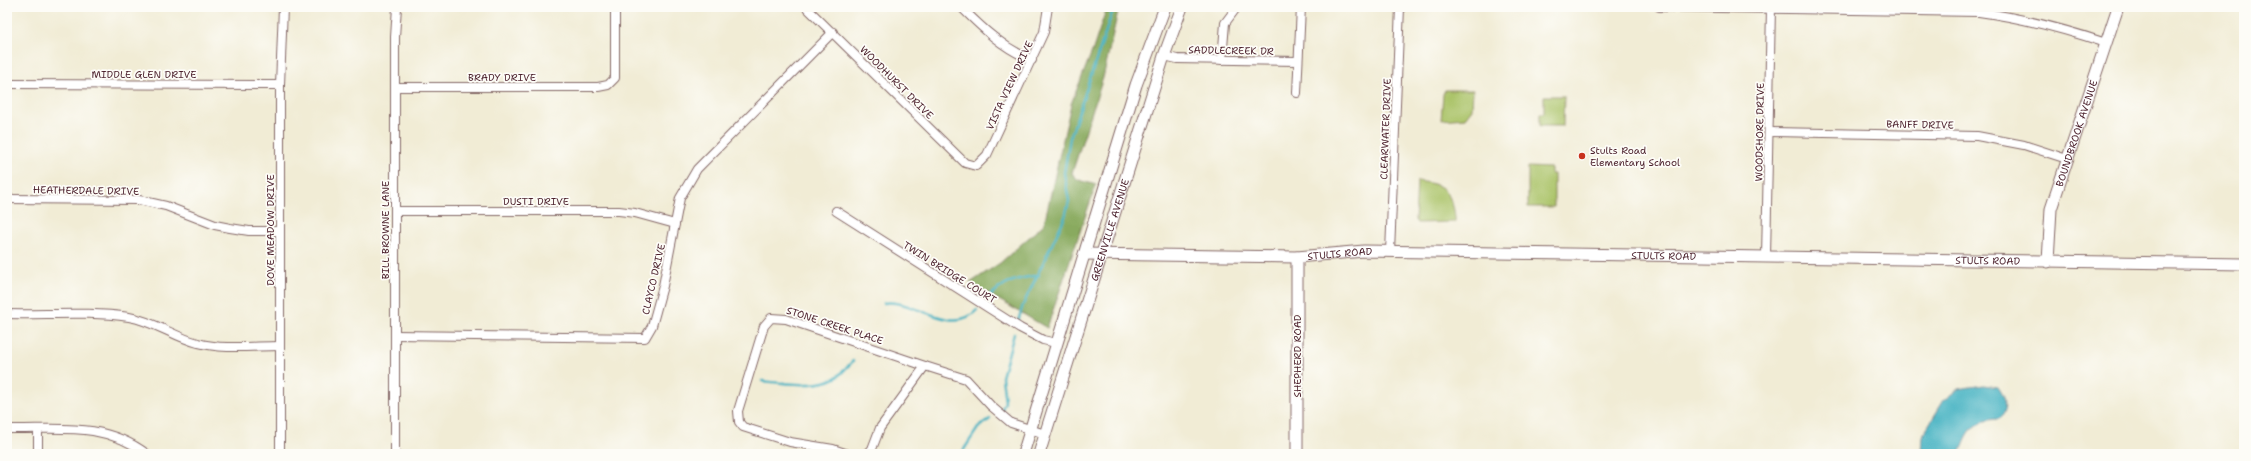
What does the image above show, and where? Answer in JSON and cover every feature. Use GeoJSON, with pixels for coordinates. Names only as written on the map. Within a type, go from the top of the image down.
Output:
{"type":"FeatureCollection","features":[{"type":"Feature","properties":{"kind":"street","name":"DOVE MEADOW DRIVE"},"geometry":{"type":"LineString","coordinates":[[280,454],[280,85],[283,7]]}},
{"type":"Feature","properties":{"kind":"street","name":"BILL BROWNE LANE"},"geometry":{"type":"LineString","coordinates":[[395,454],[395,87],[397,7]]}},
{"type":"Feature","properties":{"kind":"street","name":"BRADY DRIVE"},"geometry":{"type":"LineString","coordinates":[[395,87],[598,87],[608,85],[615,78],[615,7]]}},
{"type":"Feature","properties":{"kind":"street","name":"WOODHURST DRIVE"},"geometry":{"type":"LineString","coordinates":[[806,7],[965,163],[976,166]]}},
{"type":"Feature","properties":{"kind":"street"},"geometry":{"type":"LineString","coordinates":[[961,7],[996,40],[1014,52],[1032,60]]}},
{"type":"Feature","properties":{"kind":"street","name":"VISTA VIEW DRIVE"},"geometry":{"type":"LineString","coordinates":[[976,166],[987,155],[1032,60],[1046,26],[1048,7]]}},
{"type":"Feature","properties":{"kind":"street","name":"GREENVILLE AVENUE"},"geometry":{"type":"LineString","coordinates":[[1023,454],[1032,429],[1056,343],[1136,85],[1165,7]]}},
{"type":"Feature","properties":{"kind":"street","name":"GREENVILLE AVENUE"},"geometry":{"type":"LineString","coordinates":[[1038,454],[1164,56],[1182,7]]}},
{"type":"Feature","properties":{"kind":"street"},"geometry":{"type":"LineString","coordinates":[[1222,60],[1225,23],[1237,7]]}},
{"type":"Feature","properties":{"kind":"street"},"geometry":{"type":"LineString","coordinates":[[1297,93],[1301,7]]}},
{"type":"Feature","properties":{"kind":"street","name":"CLEARWATER DRIVE"},"geometry":{"type":"LineString","coordinates":[[1390,252],[1400,7]]}},
{"type":"Feature","properties":{"kind":"street"},"geometry":{"type":"LineString","coordinates":[[1659,7],[1979,12],[2018,17],[2106,43]]}},
{"type":"Feature","properties":{"kind":"street","name":"BOUNDBROOK AVENUE"},"geometry":{"type":"LineString","coordinates":[[2048,262],[2051,209],[2118,7]]}},
{"type":"Feature","properties":{"kind":"street","name":"WOODSHORE DRIVE"},"geometry":{"type":"LineString","coordinates":[[1766,257],[1771,8]]}},
{"type":"Feature","properties":{"kind":"street","name":"CLAYCO DRIVE"},"geometry":{"type":"LineString","coordinates":[[395,335],[645,338],[654,319],[680,198],[697,169],[833,32]]}},
{"type":"Feature","properties":{"kind":"street","name":"SADDLECREEK DR"},"geometry":{"type":"LineString","coordinates":[[1164,56],[1177,59],[1298,61]]}},
{"type":"Feature","properties":{"kind":"street","name":"MIDDLE GLEN DRIVE"},"geometry":{"type":"LineString","coordinates":[[7,84],[280,85]]}},
{"type":"Feature","properties":{"kind":"street","name":"BANFF DRIVE"},"geometry":{"type":"LineString","coordinates":[[1769,132],[1977,136],[2024,145],[2067,159]]}},
{"type":"Feature","properties":{"kind":"street","name":"HEATHERDALE DRIVE"},"geometry":{"type":"LineString","coordinates":[[7,199],[139,200],[166,206],[214,225],[249,231],[280,231]]}},
{"type":"Feature","properties":{"kind":"street","name":"DUSTI DRIVE"},"geometry":{"type":"LineString","coordinates":[[395,211],[619,211],[635,213],[675,224]]}},
{"type":"Feature","properties":{"kind":"street","name":"TWIN BRIDGE COURT"},"geometry":{"type":"LineString","coordinates":[[836,211],[1020,328],[1043,340],[1056,343]]}},
{"type":"Feature","properties":{"kind":"street","name":"STULTS ROAD"},"geometry":{"type":"LineString","coordinates":[[1084,254],[1297,258],[1358,252],[1390,252],[2244,264]]}},
{"type":"Feature","properties":{"kind":"street","name":"SHEPHERD ROAD"},"geometry":{"type":"LineString","coordinates":[[1297,258],[1297,454]]}},
{"type":"Feature","properties":{"kind":"street"},"geometry":{"type":"LineString","coordinates":[[7,314],[109,315],[131,318],[150,323],[180,338],[199,344],[280,346]]}},
{"type":"Feature","properties":{"kind":"street","name":"STONE CREEK PLACE"},"geometry":{"type":"LineString","coordinates":[[848,454],[833,449],[790,442],[743,428],[739,422],[738,411],[764,326],[771,318],[786,319],[966,379],[1011,423],[1045,434]]}},
{"type":"Feature","properties":{"kind":"street"},"geometry":{"type":"LineString","coordinates":[[866,454],[872,449],[880,428],[925,366]]}},
{"type":"Feature","properties":{"kind":"street"},"geometry":{"type":"LineString","coordinates":[[7,429],[86,430],[100,432],[131,442],[147,454]]}},
{"type":"Feature","properties":{"kind":"street"},"geometry":{"type":"LineString","coordinates":[[38,430],[38,454]]}},
{"type":"Feature","properties":{"kind":"green space"},"geometry":{"type":"Polygon","coordinates":[[[1107,7],[1119,7],[1103,78],[1072,173],[1076,179],[1096,185],[1047,328],[970,283],[1000,263],[1044,224],[1071,104],[1093,49],[1107,7]]]}},
{"type":"Feature","properties":{"kind":"green space"},"geometry":{"type":"Polygon","coordinates":[[[1445,90],[1473,90],[1472,109],[1465,118],[1441,120],[1443,94],[1445,90]]]}},
{"type":"Feature","properties":{"kind":"green space"},"geometry":{"type":"Polygon","coordinates":[[[1544,96],[1564,96],[1563,126],[1540,126],[1540,113],[1544,113],[1544,96]]]}},
{"type":"Feature","properties":{"kind":"green space"},"geometry":{"type":"Polygon","coordinates":[[[1528,167],[1551,168],[1551,174],[1554,174],[1554,207],[1528,207],[1528,167]]]}},
{"type":"Feature","properties":{"kind":"green space"},"geometry":{"type":"Polygon","coordinates":[[[1417,181],[1437,185],[1446,192],[1452,202],[1455,222],[1417,223],[1415,220],[1417,181]]]}},
{"type":"Feature","properties":{"kind":"water"},"geometry":{"type":"Polygon","coordinates":[[[1983,385],[1998,387],[2005,399],[2005,411],[1999,419],[1977,424],[1969,433],[1960,454],[1921,454],[1922,436],[1944,400],[1958,389],[1983,385]]]}},
{"type":"Feature","properties":{"kind":"waterway"},"geometry":{"type":"LineString","coordinates":[[1018,321],[1023,305],[1065,217],[1069,201],[1064,173],[1070,138],[1114,7]]}},
{"type":"Feature","properties":{"kind":"waterway"},"geometry":{"type":"LineString","coordinates":[[987,299],[1005,284],[1039,275]]}},
{"type":"Feature","properties":{"kind":"waterway"},"geometry":{"type":"LineString","coordinates":[[884,303],[895,303],[932,315],[956,320],[967,317],[977,310]]}},
{"type":"Feature","properties":{"kind":"waterway"},"geometry":{"type":"LineString","coordinates":[[1001,411],[1005,402],[1002,377],[1014,334]]}},
{"type":"Feature","properties":{"kind":"waterway"},"geometry":{"type":"LineString","coordinates":[[762,381],[801,384],[822,383],[838,376],[853,361]]}},
{"type":"Feature","properties":{"kind":"waterway"},"geometry":{"type":"LineString","coordinates":[[961,454],[978,428],[990,419]]}},
{"type":"Feature","properties":{"kind":"place","name":"Stults Road Elementary School"},"geometry":{"type":"Point","coordinates":[1582,156]}}]}
